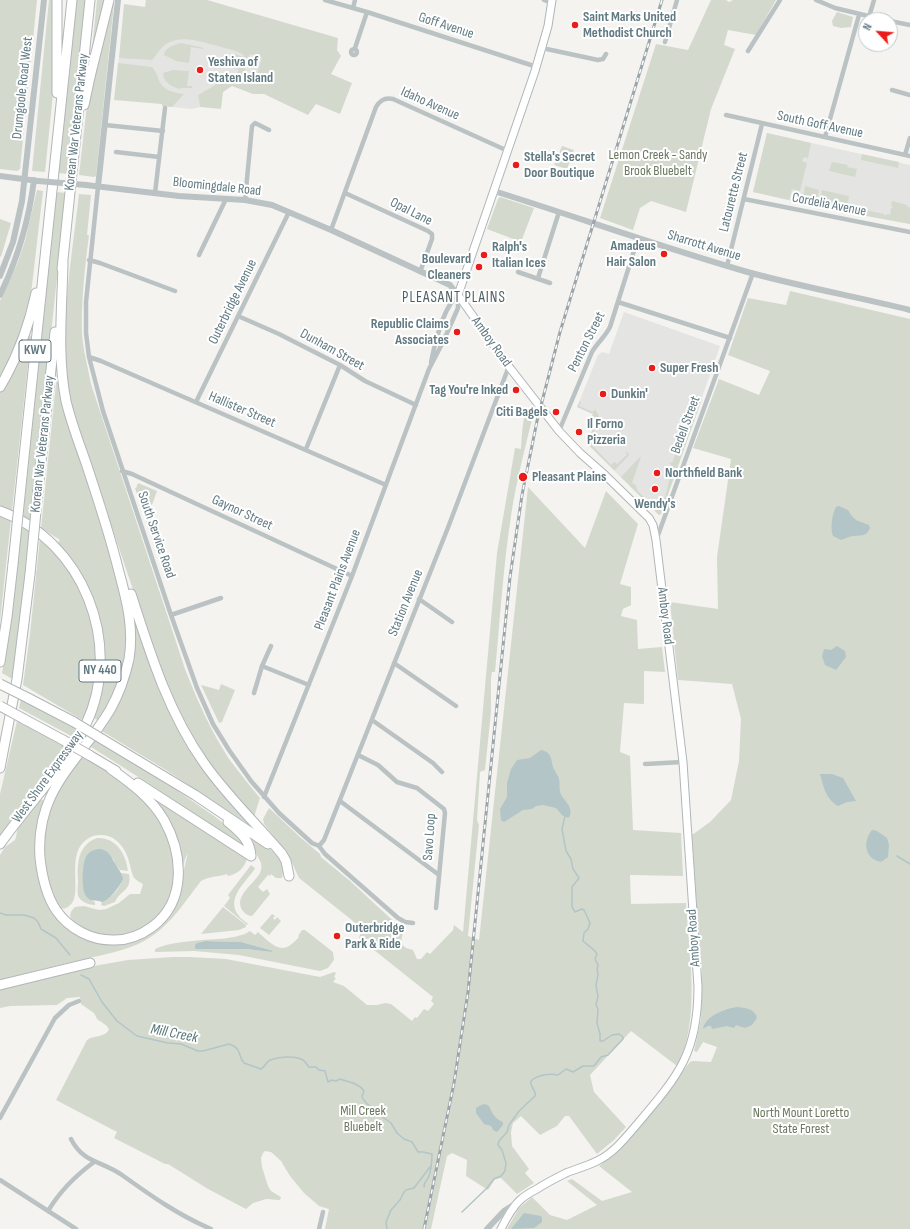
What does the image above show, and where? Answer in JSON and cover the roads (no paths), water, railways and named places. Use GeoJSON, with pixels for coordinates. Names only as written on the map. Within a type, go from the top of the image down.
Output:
{"type":"FeatureCollection","features":[{"type":"Feature","properties":{"kind":"highway"},"geometry":{"type":"LineString","coordinates":[[56,152],[57,0]]}},
{"type":"Feature","properties":{"kind":"highway","name":"Korean War Veterans Parkway"},"geometry":{"type":"LineString","coordinates":[[0,660],[13,564],[72,0]]}},
{"type":"Feature","properties":{"kind":"highway","name":"Korean War Veterans Parkway"},"geometry":{"type":"LineString","coordinates":[[0,768],[17,679],[30,574],[90,0]]}},
{"type":"Feature","properties":{"kind":"highway"},"geometry":{"type":"LineString","coordinates":[[72,171],[90,77],[109,0]]}},
{"type":"Feature","properties":{"kind":"highway"},"geometry":{"type":"LineString","coordinates":[[0,387],[14,362],[29,322],[48,226]]}},
{"type":"Feature","properties":{"kind":"highway"},"geometry":{"type":"LineString","coordinates":[[63,263],[60,348],[66,402],[112,546],[130,614],[131,642],[127,668],[119,693],[110,711],[64,772],[54,790],[44,818],[40,838],[41,866],[52,903],[61,917],[71,926],[85,934],[100,939],[116,940],[130,938],[141,934],[151,928],[162,917],[174,899],[178,884],[179,872],[178,858],[173,840],[162,816],[140,791],[111,768]]}},
{"type":"Feature","properties":{"kind":"highway","name":"West Shore Expressway"},"geometry":{"type":"LineString","coordinates":[[0,510],[18,518],[42,535],[62,554],[73,568],[92,606],[98,629],[101,655],[100,673],[96,694],[90,715],[82,730],[66,757],[0,844]]}},
{"type":"Feature","properties":{"kind":"highway"},"geometry":{"type":"LineString","coordinates":[[0,684],[102,738],[201,799],[266,842],[278,854],[288,872],[286,861],[282,854],[234,801],[212,774],[178,721],[159,678],[121,566],[112,546]]}},
{"type":"Feature","properties":{"kind":"highway"},"geometry":{"type":"LineString","coordinates":[[0,706],[140,784],[251,856],[247,842],[241,834],[174,783]]}},
{"type":"Feature","properties":{"kind":"highway"},"geometry":{"type":"LineString","coordinates":[[0,985],[90,963]]}},
{"type":"Feature","properties":{"kind":"main road"},"geometry":{"type":"LineString","coordinates":[[458,295],[537,67],[548,26],[552,1]]}},
{"type":"Feature","properties":{"kind":"main road","name":"Amboy Road"},"geometry":{"type":"LineString","coordinates":[[458,295],[509,366],[559,431],[580,453],[643,511],[653,525],[683,762],[698,987],[697,1021],[688,1054],[681,1068],[670,1084],[633,1129],[613,1150],[598,1161],[558,1177],[521,1199],[510,1213],[501,1229]]}},
{"type":"Feature","properties":{"kind":"street","name":"Drumgoole Road West"},"geometry":{"type":"LineString","coordinates":[[0,276],[10,251],[17,226],[25,179],[44,0]]}},
{"type":"Feature","properties":{"kind":"street"},"geometry":{"type":"LineString","coordinates":[[98,187],[118,0]]}},
{"type":"Feature","properties":{"kind":"street","name":"Goff Avenue"},"geometry":{"type":"LineString","coordinates":[[325,0],[367,12],[537,67]]}},
{"type":"Feature","properties":{"kind":"street"},"geometry":{"type":"LineString","coordinates":[[353,8],[355,0]]}},
{"type":"Feature","properties":{"kind":"street"},"geometry":{"type":"LineString","coordinates":[[544,0],[552,1]]}},
{"type":"Feature","properties":{"kind":"street"},"geometry":{"type":"LineString","coordinates":[[665,42],[677,0]]}},
{"type":"Feature","properties":{"kind":"street"},"geometry":{"type":"LineString","coordinates":[[748,51],[780,0]]}},
{"type":"Feature","properties":{"kind":"street"},"geometry":{"type":"LineString","coordinates":[[816,0],[835,8],[858,14]]}},
{"type":"Feature","properties":{"kind":"street"},"geometry":{"type":"LineString","coordinates":[[870,12],[874,0]]}},
{"type":"Feature","properties":{"kind":"street"},"geometry":{"type":"LineString","coordinates":[[355,48],[367,12]]}},
{"type":"Feature","properties":{"kind":"street"},"geometry":{"type":"LineString","coordinates":[[825,137],[858,18]]}},
{"type":"Feature","properties":{"kind":"street"},"geometry":{"type":"LineString","coordinates":[[898,23],[910,25]]}},
{"type":"Feature","properties":{"kind":"street"},"geometry":{"type":"LineString","coordinates":[[542,48],[598,60],[603,59],[606,54]]}},
{"type":"Feature","properties":{"kind":"street"},"geometry":{"type":"LineString","coordinates":[[892,90],[910,96]]}},
{"type":"Feature","properties":{"kind":"street","name":"Idaho Avenue"},"geometry":{"type":"LineString","coordinates":[[331,230],[376,107],[381,101],[393,99],[508,151]]}},
{"type":"Feature","properties":{"kind":"street"},"geometry":{"type":"LineString","coordinates":[[155,193],[165,108]]}},
{"type":"Feature","properties":{"kind":"street","name":"South Goff Avenue"},"geometry":{"type":"LineString","coordinates":[[726,115],[907,156]]}},
{"type":"Feature","properties":{"kind":"street"},"geometry":{"type":"LineString","coordinates":[[245,200],[252,126],[255,123],[269,130]]}},
{"type":"Feature","properties":{"kind":"street","name":"Latourette Street"},"geometry":{"type":"LineString","coordinates":[[728,266],[762,124]]}},
{"type":"Feature","properties":{"kind":"street"},"geometry":{"type":"LineString","coordinates":[[105,125],[163,131]]}},
{"type":"Feature","properties":{"kind":"street"},"geometry":{"type":"LineString","coordinates":[[907,156],[910,138]]}},
{"type":"Feature","properties":{"kind":"street"},"geometry":{"type":"LineString","coordinates":[[116,152],[159,157]]}},
{"type":"Feature","properties":{"kind":"street","name":"Bloomingdale Road"},"geometry":{"type":"LineString","coordinates":[[0,176],[155,193],[245,200],[265,204],[289,212],[331,230],[450,285],[458,295]]}},
{"type":"Feature","properties":{"kind":"street"},"geometry":{"type":"LineString","coordinates":[[0,295],[21,244],[36,180]]}},
{"type":"Feature","properties":{"kind":"street","name":"South Service Road"},"geometry":{"type":"LineString","coordinates":[[98,187],[89,260],[86,317],[89,357],[99,399],[122,471],[197,688],[213,724],[236,761],[264,797],[296,829],[312,843],[319,846],[325,854],[398,918],[405,922],[413,923]]}},
{"type":"Feature","properties":{"kind":"street","name":"Sharrott Avenue"},"geometry":{"type":"LineString","coordinates":[[494,191],[728,266],[910,310]]}},
{"type":"Feature","properties":{"kind":"street","name":"Opal Lane"},"geometry":{"type":"LineString","coordinates":[[345,193],[432,234],[432,239],[420,272]]}},
{"type":"Feature","properties":{"kind":"street"},"geometry":{"type":"LineString","coordinates":[[199,255],[226,199]]}},
{"type":"Feature","properties":{"kind":"street","name":"Cordelia Avenue"},"geometry":{"type":"LineString","coordinates":[[744,199],[910,232]]}},
{"type":"Feature","properties":{"kind":"street","name":"Outerbridge Avenue"},"geometry":{"type":"LineString","coordinates":[[196,402],[289,212]]}},
{"type":"Feature","properties":{"kind":"street"},"geometry":{"type":"LineString","coordinates":[[538,278],[559,212]]}},
{"type":"Feature","properties":{"kind":"street","name":"Penton Street"},"geometry":{"type":"LineString","coordinates":[[559,431],[592,352],[608,331],[638,238]]}},
{"type":"Feature","properties":{"kind":"street"},"geometry":{"type":"LineString","coordinates":[[89,260],[175,291]]}},
{"type":"Feature","properties":{"kind":"street"},"geometry":{"type":"LineString","coordinates":[[518,272],[550,283]]}},
{"type":"Feature","properties":{"kind":"street","name":"Bedell Street"},"geometry":{"type":"LineString","coordinates":[[656,540],[753,273]]}},
{"type":"Feature","properties":{"kind":"street","name":"Pleasant Plains Avenue"},"geometry":{"type":"LineString","coordinates":[[429,369],[458,308],[458,295]]}},
{"type":"Feature","properties":{"kind":"street","name":"Pleasant Plains Avenue"},"geometry":{"type":"LineString","coordinates":[[264,797],[352,576],[429,369],[436,339],[450,302],[458,295]]}},
{"type":"Feature","properties":{"kind":"street"},"geometry":{"type":"LineString","coordinates":[[618,302],[730,338]]}},
{"type":"Feature","properties":{"kind":"street","name":"Dunham Street"},"geometry":{"type":"LineString","coordinates":[[238,316],[279,334],[340,365],[365,380],[416,405]]}},
{"type":"Feature","properties":{"kind":"street","name":"Hallister Street"},"geometry":{"type":"LineString","coordinates":[[89,357],[101,360],[386,485]]}},
{"type":"Feature","properties":{"kind":"street"},"geometry":{"type":"LineString","coordinates":[[306,449],[340,365]]}},
{"type":"Feature","properties":{"kind":"street","name":"Station Avenue"},"geometry":{"type":"LineString","coordinates":[[319,846],[324,840],[340,801],[449,525],[509,366]]}},
{"type":"Feature","properties":{"kind":"street","name":"Gaynor Street"},"geometry":{"type":"LineString","coordinates":[[122,471],[132,474],[352,576]]}},
{"type":"Feature","properties":{"kind":"street"},"geometry":{"type":"LineString","coordinates":[[171,615],[221,598]]}},
{"type":"Feature","properties":{"kind":"street"},"geometry":{"type":"LineString","coordinates":[[419,598],[452,622]]}},
{"type":"Feature","properties":{"kind":"street"},"geometry":{"type":"LineString","coordinates":[[254,693],[270,646]]}},
{"type":"Feature","properties":{"kind":"street"},"geometry":{"type":"LineString","coordinates":[[394,663],[456,706]]}},
{"type":"Feature","properties":{"kind":"street"},"geometry":{"type":"LineString","coordinates":[[262,666],[309,685]]}},
{"type":"Feature","properties":{"kind":"street"},"geometry":{"type":"LineString","coordinates":[[372,720],[432,763],[442,772]]}},
{"type":"Feature","properties":{"kind":"street","name":"Savo Loop"},"geometry":{"type":"LineString","coordinates":[[358,755],[378,765],[397,782],[417,788],[444,809],[445,813],[436,908]]}},
{"type":"Feature","properties":{"kind":"street"},"geometry":{"type":"LineString","coordinates":[[645,764],[683,762]]}},
{"type":"Feature","properties":{"kind":"street","name":"Savo Loop"},"geometry":{"type":"LineString","coordinates":[[340,801],[439,875]]}},
{"type":"Feature","properties":{"kind":"street"},"geometry":{"type":"LineString","coordinates":[[0,1118],[55,1018],[69,1005],[79,1001]]}},
{"type":"Feature","properties":{"kind":"street"},"geometry":{"type":"LineString","coordinates":[[71,1139],[79,1152],[94,1162],[113,1169],[165,1205],[211,1229]]}},
{"type":"Feature","properties":{"kind":"street"},"geometry":{"type":"LineString","coordinates":[[48,1211],[55,1199],[68,1183],[94,1162]]}},
{"type":"Feature","properties":{"kind":"street"},"geometry":{"type":"LineString","coordinates":[[0,1180],[76,1229]]}},
{"type":"Feature","properties":{"kind":"street"},"geometry":{"type":"LineString","coordinates":[[487,1229],[504,1211],[521,1199]]}},
{"type":"Feature","properties":{"kind":"street"},"geometry":{"type":"LineString","coordinates":[[319,1229],[323,1212]]}},
{"type":"Feature","properties":{"kind":"waterway"},"geometry":{"type":"LineString","coordinates":[[462,1212],[487,1188],[494,1179],[501,1176],[505,1171],[506,1163],[502,1150],[498,1145],[499,1141],[507,1132],[509,1125],[519,1111],[535,1096],[531,1081],[544,1075],[558,1075],[566,1069],[573,1072],[583,1066],[594,1066],[601,1057],[608,1055],[623,1039],[623,1037],[619,1034],[612,1035],[603,1041],[600,1041],[597,1023],[598,1009],[596,1005],[598,996],[596,986],[598,965],[595,959],[597,954],[583,941],[584,933],[588,929],[590,923],[584,910],[582,909],[575,912],[572,907],[572,887],[579,878],[573,869],[571,859],[566,851],[562,829],[565,816]]}},
{"type":"Feature","properties":{"kind":"waterway"},"geometry":{"type":"LineString","coordinates":[[897,856],[910,864]]}},
{"type":"Feature","properties":{"kind":"waterway","name":"Mill Creek"},"geometry":{"type":"LineString","coordinates":[[0,913],[6,915],[24,915],[34,918],[38,922],[41,929],[56,938],[70,955]]}},
{"type":"Feature","properties":{"kind":"waterway","name":"Mill Creek"},"geometry":{"type":"LineString","coordinates":[[81,975],[89,979],[102,1002],[117,1021],[137,1036],[168,1043],[181,1044],[198,1051],[229,1044],[238,1050],[244,1063],[261,1069],[270,1060],[282,1057],[296,1057],[304,1061],[309,1067],[316,1067],[319,1070],[325,1071],[328,1082],[340,1079],[359,1086],[364,1091],[362,1096],[364,1101],[391,1123],[397,1133],[404,1139],[412,1142],[418,1152],[432,1154],[430,1173],[424,1187]]}},
{"type":"Feature","properties":{"kind":"waterway","name":"Mill Creek"},"geometry":{"type":"LineString","coordinates":[[387,1229],[386,1222],[391,1210],[400,1200],[404,1192],[414,1188],[430,1167]]}},
{"type":"Feature","properties":{"kind":"railway"},"geometry":{"type":"LineString","coordinates":[[424,1229],[454,1083],[468,992],[510,577],[522,495],[537,421],[560,332],[662,0]]}},
{"type":"Feature","properties":{"kind":"place","name":"Saint Marks United Methodist Church"},"geometry":{"type":"Point","coordinates":[575,25]}},
{"type":"Feature","properties":{"kind":"place","name":"Yeshiva of Staten Island"},"geometry":{"type":"Point","coordinates":[200,70]}},
{"type":"Feature","properties":{"kind":"place","name":"Stella's Secret Door Boutique"},"geometry":{"type":"Point","coordinates":[516,165]}},
{"type":"Feature","properties":{"kind":"place","name":"Amadeus Hair Salon"},"geometry":{"type":"Point","coordinates":[664,254]}},
{"type":"Feature","properties":{"kind":"place","name":"Ralph's Italian Ices"},"geometry":{"type":"Point","coordinates":[484,255]}},
{"type":"Feature","properties":{"kind":"place","name":"Boulevard Cleaners"},"geometry":{"type":"Point","coordinates":[479,267]}},
{"type":"Feature","properties":{"kind":"place","name":"Republic Claims Associates"},"geometry":{"type":"Point","coordinates":[457,332]}},
{"type":"Feature","properties":{"kind":"place","name":"Super Fresh"},"geometry":{"type":"Point","coordinates":[652,368]}},
{"type":"Feature","properties":{"kind":"place","name":"Tag You're Inked"},"geometry":{"type":"Point","coordinates":[516,390]}},
{"type":"Feature","properties":{"kind":"place","name":"Dunkin'"},"geometry":{"type":"Point","coordinates":[603,394]}},
{"type":"Feature","properties":{"kind":"place","name":"Citi Bagels"},"geometry":{"type":"Point","coordinates":[556,412]}},
{"type":"Feature","properties":{"kind":"place","name":"Il Forno Pizzeria"},"geometry":{"type":"Point","coordinates":[579,432]}},
{"type":"Feature","properties":{"kind":"place","name":"Northfield Bank"},"geometry":{"type":"Point","coordinates":[657,473]}},
{"type":"Feature","properties":{"kind":"place","name":"Pleasant Plains"},"geometry":{"type":"Point","coordinates":[523,477]}},
{"type":"Feature","properties":{"kind":"place","name":"Wendy's"},"geometry":{"type":"Point","coordinates":[655,489]}},
{"type":"Feature","properties":{"kind":"place","name":"Outerbridge Park & Ride"},"geometry":{"type":"Point","coordinates":[337,936]}},
{"type":"Feature","properties":{"kind":"district","name":"PLEASANT PLAINS"},"geometry":{"type":"Point","coordinates":[454,298]}},
{"type":"Feature","properties":{"kind":"park label","name":"Lemon Creek - Sandy Brook Bluebelt"},"geometry":{"type":"Point","coordinates":[658,164]}},
{"type":"Feature","properties":{"kind":"park label","name":"Mill Creek Bluebelt"},"geometry":{"type":"Point","coordinates":[363,1120]}},
{"type":"Feature","properties":{"kind":"park label","name":"North Mount Loretto State Forest"},"geometry":{"type":"Point","coordinates":[801,1122]}}]}
